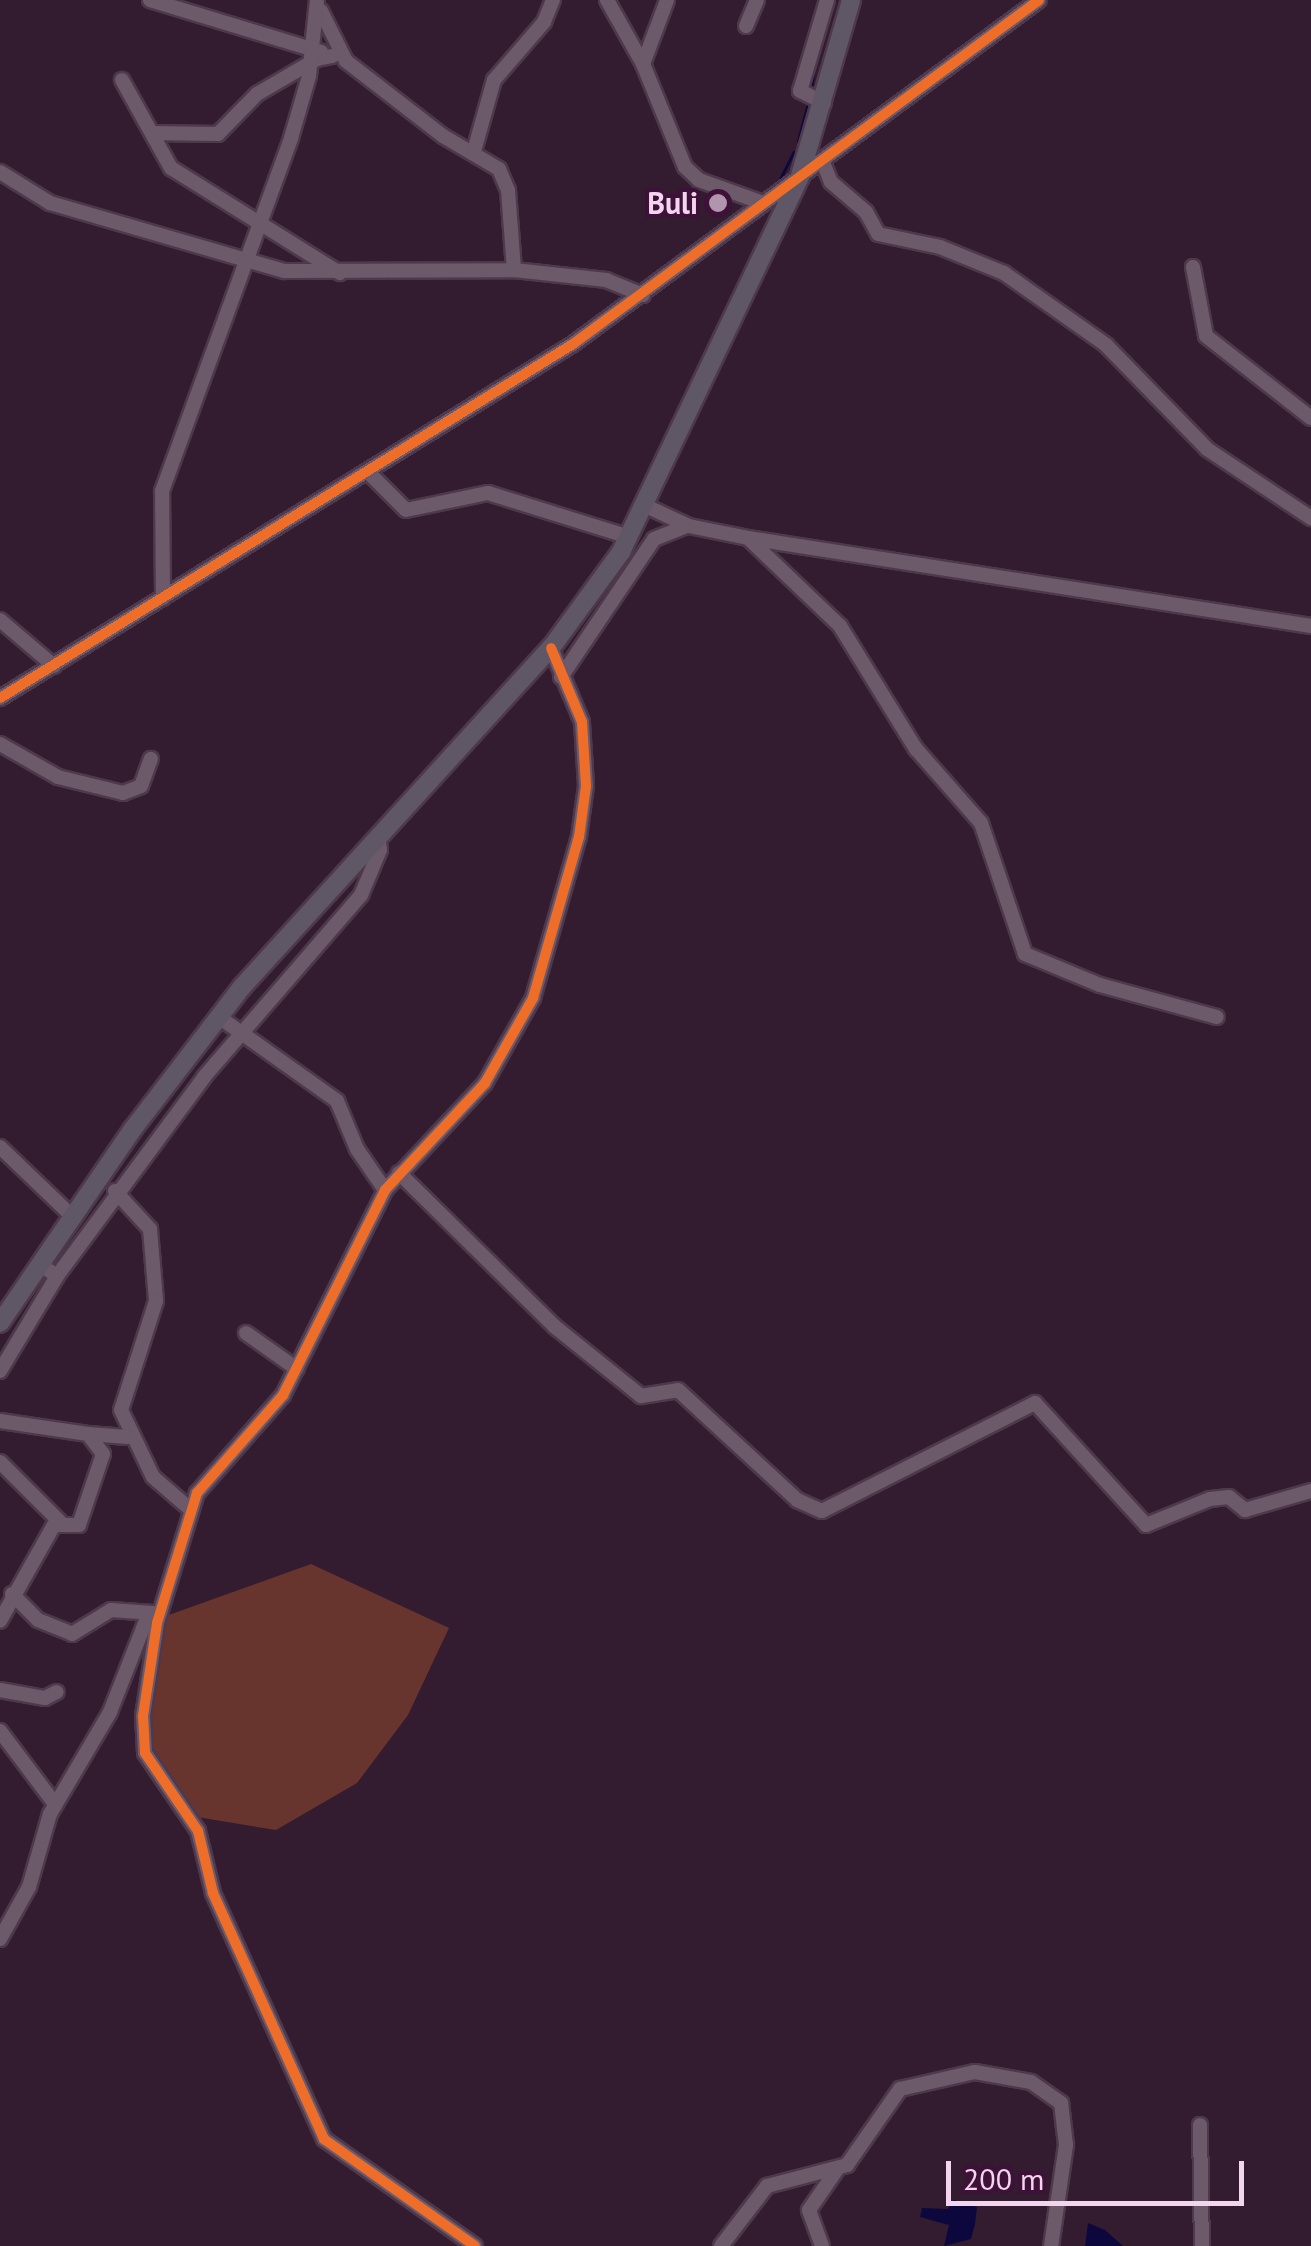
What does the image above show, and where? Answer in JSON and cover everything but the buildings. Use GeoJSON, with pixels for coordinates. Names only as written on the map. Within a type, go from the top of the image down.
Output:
{"type":"FeatureCollection","features":[{"type":"Feature","properties":{"kind":"main road"},"geometry":{"type":"LineString","coordinates":[[0,1323],[72,1216],[219,1017],[378,835],[551,648],[630,537],[800,176],[851,0]]}},
{"type":"Feature","properties":{"kind":"street"},"geometry":{"type":"LineString","coordinates":[[150,0],[312,57],[340,58]]}},
{"type":"Feature","properties":{"kind":"street"},"geometry":{"type":"LineString","coordinates":[[474,151],[494,80],[544,22],[553,0]]}},
{"type":"Feature","properties":{"kind":"street"},"geometry":{"type":"LineString","coordinates":[[606,0],[643,64],[689,172],[763,203]]}},
{"type":"Feature","properties":{"kind":"street"},"geometry":{"type":"LineString","coordinates":[[643,64],[667,0]]}},
{"type":"Feature","properties":{"kind":"street"},"geometry":{"type":"LineString","coordinates":[[746,26],[757,0]]}},
{"type":"Feature","properties":{"kind":"street"},"geometry":{"type":"LineString","coordinates":[[824,103],[800,90],[827,0]]}},
{"type":"Feature","properties":{"kind":"street"},"geometry":{"type":"LineString","coordinates":[[0,698],[369,474],[643,296],[1039,0]]}},
{"type":"Feature","properties":{"kind":"street"},"geometry":{"type":"LineString","coordinates":[[164,598],[162,491],[260,220],[312,57],[318,3]]}},
{"type":"Feature","properties":{"kind":"street"},"geometry":{"type":"LineString","coordinates":[[318,3],[340,58],[443,136],[492,161],[508,190],[514,270]]}},
{"type":"Feature","properties":{"kind":"street"},"geometry":{"type":"LineString","coordinates":[[152,133],[218,134],[257,94],[312,57]]}},
{"type":"Feature","properties":{"kind":"street"},"geometry":{"type":"LineString","coordinates":[[122,80],[185,180],[260,220],[341,273]]}},
{"type":"Feature","properties":{"kind":"street"},"geometry":{"type":"LineString","coordinates":[[822,160],[833,185],[866,212],[878,234],[940,247],[1004,273],[1106,345],[1207,449],[1310,515]]}},
{"type":"Feature","properties":{"kind":"street"},"geometry":{"type":"LineString","coordinates":[[0,172],[50,202],[298,274],[514,270],[606,280],[643,296]]}},
{"type":"Feature","properties":{"kind":"street"},"geometry":{"type":"LineString","coordinates":[[1193,267],[1206,336],[1311,418]]}},
{"type":"Feature","properties":{"kind":"street"},"geometry":{"type":"LineString","coordinates":[[369,474],[406,510],[488,493],[630,537]]}},
{"type":"Feature","properties":{"kind":"street"},"geometry":{"type":"LineString","coordinates":[[646,506],[689,526],[748,538],[1311,626]]}},
{"type":"Feature","properties":{"kind":"street"},"geometry":{"type":"LineString","coordinates":[[561,678],[654,539],[689,526]]}},
{"type":"Feature","properties":{"kind":"street"},"geometry":{"type":"LineString","coordinates":[[748,538],[840,626],[916,750],[981,823],[1019,948],[1100,984],[1217,1016]]}},
{"type":"Feature","properties":{"kind":"street"},"geometry":{"type":"LineString","coordinates":[[0,620],[54,666]]}},
{"type":"Feature","properties":{"kind":"street"},"geometry":{"type":"LineString","coordinates":[[0,1939],[29,1888],[55,1804],[110,1712],[154,1613],[190,1509],[297,1369],[385,1190],[485,1083],[545,968],[586,786],[582,722],[551,648]]}},
{"type":"Feature","properties":{"kind":"street"},"geometry":{"type":"LineString","coordinates":[[0,744],[58,777],[122,793],[141,786],[150,759]]}},
{"type":"Feature","properties":{"kind":"street"},"geometry":{"type":"LineString","coordinates":[[0,1372],[57,1276],[115,1191],[361,896],[380,850],[378,835]]}},
{"type":"Feature","properties":{"kind":"street"},"geometry":{"type":"LineString","coordinates":[[219,1017],[246,1031],[337,1101],[357,1149],[385,1190]]}},
{"type":"Feature","properties":{"kind":"street"},"geometry":{"type":"LineString","coordinates":[[0,1147],[72,1216]]}},
{"type":"Feature","properties":{"kind":"street"},"geometry":{"type":"LineString","coordinates":[[399,1173],[554,1326],[641,1396],[678,1390],[786,1490],[822,1512],[1035,1403],[1146,1524],[1210,1499],[1229,1497],[1245,1510],[1311,1491]]}},
{"type":"Feature","properties":{"kind":"street"},"geometry":{"type":"LineString","coordinates":[[115,1191],[150,1229],[156,1301],[120,1402],[128,1437],[153,1477],[190,1509]]}},
{"type":"Feature","properties":{"kind":"street"},"geometry":{"type":"LineString","coordinates":[[40,1264],[57,1276]]}},
{"type":"Feature","properties":{"kind":"street"},"geometry":{"type":"LineString","coordinates":[[246,1333],[297,1369]]}},
{"type":"Feature","properties":{"kind":"street"},"geometry":{"type":"LineString","coordinates":[[0,1421],[128,1437]]}},
{"type":"Feature","properties":{"kind":"street"},"geometry":{"type":"LineString","coordinates":[[0,1462],[61,1523],[79,1526],[103,1454],[88,1434]]}},
{"type":"Feature","properties":{"kind":"street"},"geometry":{"type":"LineString","coordinates":[[61,1523],[4,1606],[72,1634],[111,1610],[154,1613]]}},
{"type":"Feature","properties":{"kind":"street"},"geometry":{"type":"LineString","coordinates":[[154,1613],[143,1716],[144,1752],[198,1831],[214,1893],[309,2114],[329,2145],[474,2246]]}},
{"type":"Feature","properties":{"kind":"street"},"geometry":{"type":"LineString","coordinates":[[0,1690],[45,1698],[57,1692]]}},
{"type":"Feature","properties":{"kind":"street"},"geometry":{"type":"LineString","coordinates":[[0,1731],[55,1804]]}},
{"type":"Feature","properties":{"kind":"street"},"geometry":{"type":"LineString","coordinates":[[822,2246],[809,2210],[836,2171],[856,2155],[900,2089],[975,2072],[1031,2082],[1061,2102],[1067,2134],[1051,2246]]}},
{"type":"Feature","properties":{"kind":"street"},"geometry":{"type":"LineString","coordinates":[[1200,2125],[1202,2246]]}},
{"type":"Feature","properties":{"kind":"street"},"geometry":{"type":"LineString","coordinates":[[722,2246],[766,2186],[836,2171]]}},
{"type":"Feature","properties":{"kind":"shaded area"},"geometry":{"type":"Polygon","coordinates":[[[311,1564],[449,1628],[408,1715],[357,1783],[276,1830],[197,1817],[148,1743],[166,1616],[311,1564]]]}},
{"type":"Feature","properties":{"kind":"shaded area"},"geometry":{"type":"Polygon","coordinates":[[[954,2200],[977,2207],[975,2224],[971,2239],[944,2246],[949,2225],[920,2217],[922,2208],[948,2209],[954,2200]]]}},
{"type":"Feature","properties":{"kind":"shaded area"},"geometry":{"type":"Polygon","coordinates":[[[1088,2223],[1105,2230],[1123,2246],[1085,2246],[1088,2223]]]}},
{"type":"Feature","properties":{"kind":"waterway"},"geometry":{"type":"LineString","coordinates":[[811,88],[814,66]]}},
{"type":"Feature","properties":{"kind":"waterway"},"geometry":{"type":"LineString","coordinates":[[798,141],[808,103]]}},
{"type":"Feature","properties":{"kind":"waterway"},"geometry":{"type":"LineString","coordinates":[[780,179],[794,152]]}},
{"type":"Feature","properties":{"kind":"cycle path"},"geometry":{"type":"LineString","coordinates":[[0,698],[573,344],[1039,0]]}},
{"type":"Feature","properties":{"kind":"cycle path"},"geometry":{"type":"LineString","coordinates":[[475,2246],[324,2139],[213,1893],[198,1831],[145,1753],[143,1716],[157,1623],[197,1493],[283,1395],[385,1190],[485,1083],[533,998],[579,837],[586,786],[582,722],[551,648]]}},
{"type":"Feature","properties":{"kind":"place","name":"Buli"},"geometry":{"type":"Point","coordinates":[718,203]}}]}
